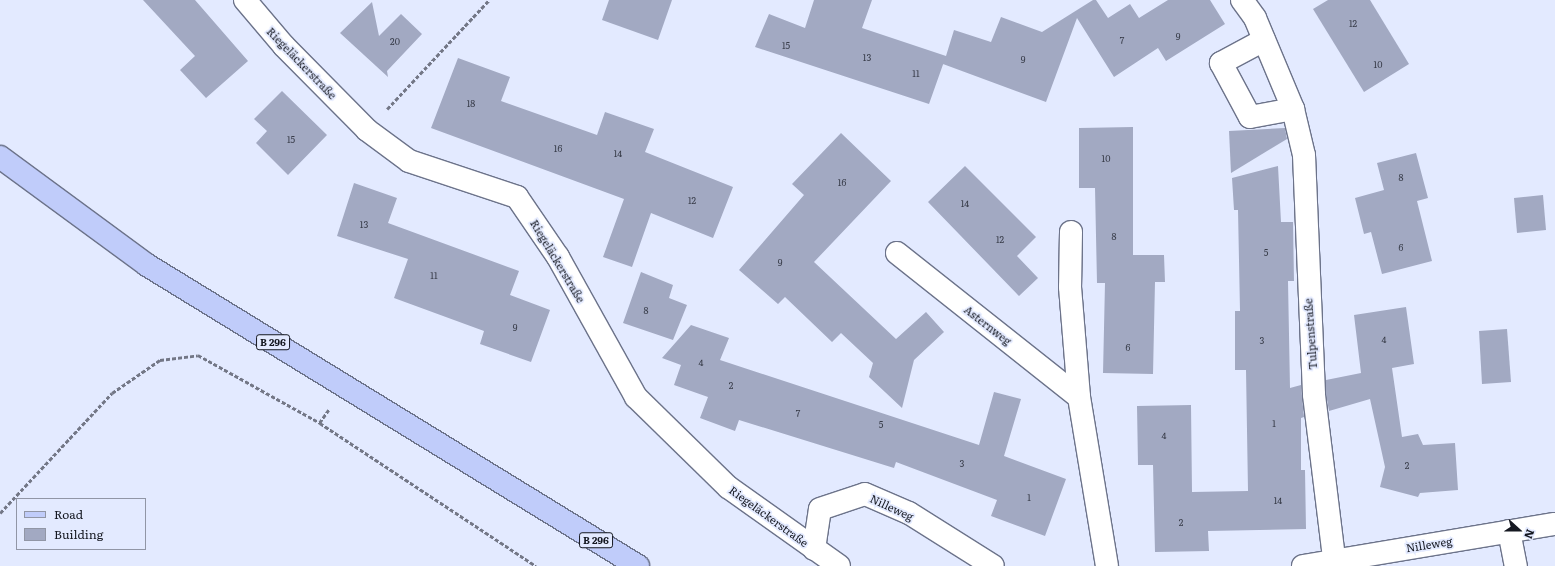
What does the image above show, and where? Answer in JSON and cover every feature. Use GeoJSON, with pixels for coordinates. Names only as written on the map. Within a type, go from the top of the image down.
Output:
{"type":"FeatureCollection","features":[{"type":"Feature","properties":{"kind":"main road","name":"B 296"},"geometry":{"type":"LineString","coordinates":[[0,157],[148,265],[638,566]]}},
{"type":"Feature","properties":{"kind":"street","name":"Riegeläckerstraße"},"geometry":{"type":"LineString","coordinates":[[244,0],[284,46],[367,130],[409,161],[518,197],[558,257],[636,397],[728,487],[839,566]]}},
{"type":"Feature","properties":{"kind":"street","name":"Tulpenstraße"},"geometry":{"type":"LineString","coordinates":[[1242,0],[1264,40],[1293,108],[1304,155],[1314,395],[1334,559]]}},
{"type":"Feature","properties":{"kind":"street"},"geometry":{"type":"LineString","coordinates":[[1264,40],[1221,63],[1250,117],[1293,108]]}},
{"type":"Feature","properties":{"kind":"street"},"geometry":{"type":"LineString","coordinates":[[1071,232],[1070,287],[1080,397],[1107,566]]}},
{"type":"Feature","properties":{"kind":"street","name":"Asternweg"},"geometry":{"type":"LineString","coordinates":[[897,253],[1080,397]]}},
{"type":"Feature","properties":{"kind":"street","name":"Nilleweg"},"geometry":{"type":"LineString","coordinates":[[814,549],[820,509],[865,494],[909,513],[993,566]]}},
{"type":"Feature","properties":{"kind":"street","name":"Nilleweg"},"geometry":{"type":"LineString","coordinates":[[1303,566],[1334,559],[1555,524]]}},
{"type":"Feature","properties":{"kind":"street"},"geometry":{"type":"LineString","coordinates":[[1509,531],[1516,566]]}},
{"type":"Feature","properties":{"kind":"path"},"geometry":{"type":"LineString","coordinates":[[367,130],[489,0]]}},
{"type":"Feature","properties":{"kind":"path"},"geometry":{"type":"LineString","coordinates":[[0,513],[112,393],[160,360],[198,355],[320,423],[536,566]]}},
{"type":"Feature","properties":{"kind":"path"},"geometry":{"type":"LineString","coordinates":[[320,423],[344,386]]}},
{"type":"Feature","properties":{"kind":"building"},"geometry":{"type":"Polygon","coordinates":[[[143,0],[195,0],[248,61],[206,98],[180,70],[195,56],[143,0]]]}},
{"type":"Feature","properties":{"kind":"building"},"geometry":{"type":"Polygon","coordinates":[[[609,0],[672,0],[658,40],[602,20],[609,0]]]}},
{"type":"Feature","properties":{"kind":"building"},"geometry":{"type":"Polygon","coordinates":[[[814,0],[872,0],[862,28],[946,56],[954,30],[991,42],[1001,17],[1042,32],[1093,0],[1096,0],[1108,18],[1130,4],[1139,18],[1168,0],[1210,0],[1225,24],[1166,61],[1158,48],[1114,77],[1077,18],[1046,102],[943,64],[929,104],[755,47],[769,14],[805,28],[814,0]]]}},
{"type":"Feature","properties":{"kind":"building"},"geometry":{"type":"Polygon","coordinates":[[[1328,0],[1370,0],[1409,64],[1364,92],[1313,9],[1328,0]]]}},
{"type":"Feature","properties":{"kind":"building"},"geometry":{"type":"Polygon","coordinates":[[[372,2],[379,36],[401,14],[422,34],[387,71],[388,77],[340,33],[372,2]]]}},
{"type":"Feature","properties":{"kind":"building"},"geometry":{"type":"Polygon","coordinates":[[[458,58],[510,77],[501,101],[597,135],[605,112],[654,129],[645,152],[733,187],[713,238],[651,213],[632,267],[603,257],[624,199],[431,128],[458,58]]]}},
{"type":"Feature","properties":{"kind":"building"},"geometry":{"type":"Polygon","coordinates":[[[282,91],[327,135],[288,175],[256,143],[267,131],[254,119],[282,91]]]}},
{"type":"Feature","properties":{"kind":"building"},"geometry":{"type":"Polygon","coordinates":[[[1133,127],[1133,255],[1164,255],[1165,282],[1155,282],[1153,374],[1103,373],[1105,283],[1097,283],[1095,188],[1079,188],[1079,128],[1133,127]]]}},
{"type":"Feature","properties":{"kind":"building"},"geometry":{"type":"Polygon","coordinates":[[[1285,128],[1287,139],[1231,173],[1229,131],[1285,128]]]}},
{"type":"Feature","properties":{"kind":"building"},"geometry":{"type":"Polygon","coordinates":[[[841,133],[891,181],[814,262],[896,339],[926,312],[944,332],[914,360],[902,408],[869,377],[873,363],[841,333],[832,342],[785,297],[778,304],[739,270],[804,195],[792,184],[841,133]]]}},
{"type":"Feature","properties":{"kind":"building"},"geometry":{"type":"Polygon","coordinates":[[[1416,153],[1428,198],[1417,201],[1432,261],[1382,274],[1371,232],[1364,234],[1355,198],[1384,190],[1377,163],[1416,153]]]}},
{"type":"Feature","properties":{"kind":"building"},"geometry":{"type":"Polygon","coordinates":[[[965,166],[1036,237],[1017,256],[1038,278],[1019,296],[928,202],[965,166]]]}},
{"type":"Feature","properties":{"kind":"building"},"geometry":{"type":"Polygon","coordinates":[[[1278,166],[1281,222],[1293,222],[1294,281],[1288,281],[1290,388],[1301,385],[1304,417],[1301,418],[1301,470],[1305,470],[1306,529],[1208,531],[1209,551],[1155,552],[1153,465],[1138,465],[1137,406],[1191,405],[1192,492],[1248,491],[1246,370],[1235,370],[1235,311],[1240,311],[1238,210],[1234,210],[1232,178],[1278,166]]]}},
{"type":"Feature","properties":{"kind":"building"},"geometry":{"type":"Polygon","coordinates":[[[354,183],[397,198],[388,223],[519,271],[510,295],[550,310],[531,362],[480,344],[484,331],[394,298],[408,259],[337,236],[354,183]]]}},
{"type":"Feature","properties":{"kind":"building"},"geometry":{"type":"Polygon","coordinates":[[[1543,195],[1546,230],[1517,233],[1514,198],[1543,195]]]}},
{"type":"Feature","properties":{"kind":"building"},"geometry":{"type":"Polygon","coordinates":[[[641,272],[673,285],[669,298],[687,305],[673,340],[623,323],[641,272]]]}},
{"type":"Feature","properties":{"kind":"building"},"geometry":{"type":"Polygon","coordinates":[[[1406,307],[1414,364],[1392,368],[1402,437],[1418,434],[1423,445],[1455,443],[1458,490],[1420,493],[1418,497],[1380,487],[1385,467],[1370,399],[1329,411],[1326,394],[1326,380],[1361,373],[1354,315],[1406,307]]]}},
{"type":"Feature","properties":{"kind":"building"},"geometry":{"type":"Polygon","coordinates":[[[691,325],[729,338],[720,360],[979,445],[994,392],[1021,399],[1004,456],[1066,479],[1045,536],[991,516],[997,500],[896,462],[894,468],[739,420],[735,431],[700,418],[708,397],[674,385],[681,365],[662,358],[691,325]]]}},
{"type":"Feature","properties":{"kind":"building"},"geometry":{"type":"Polygon","coordinates":[[[1507,329],[1511,382],[1482,384],[1479,331],[1507,329]]]}}]}
